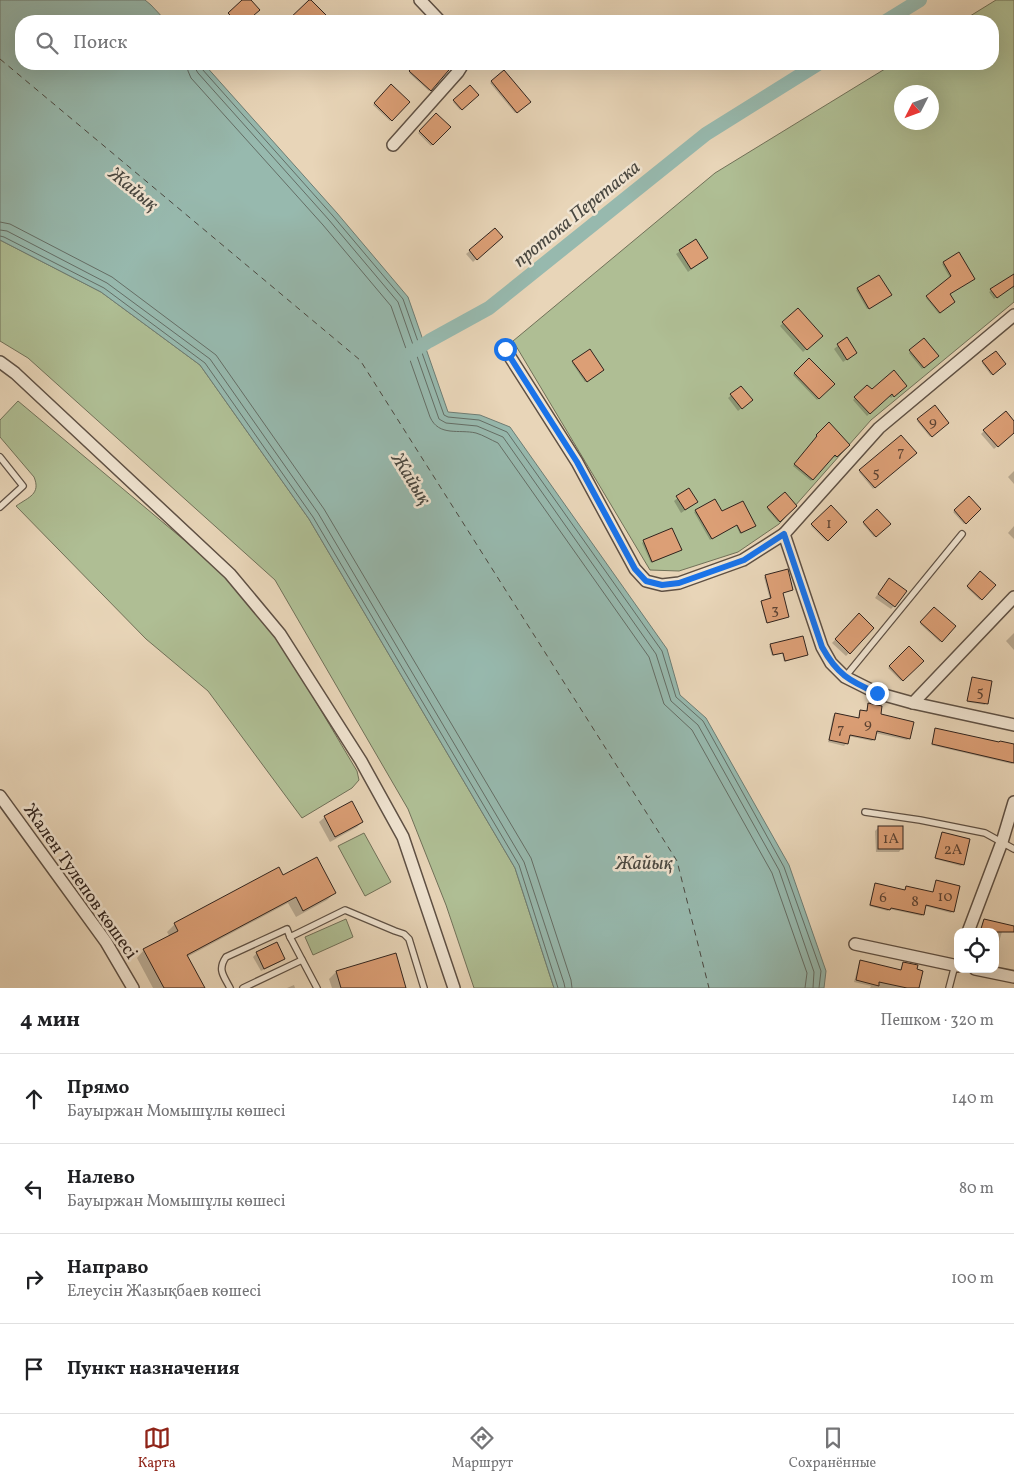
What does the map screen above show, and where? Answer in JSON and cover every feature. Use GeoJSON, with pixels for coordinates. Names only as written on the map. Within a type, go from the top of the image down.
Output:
{"type":"FeatureCollection","features":[{"type":"Feature","properties":{"kind":"street"},"geometry":{"type":"LineString","coordinates":[[420,0],[434,15]]}},
{"type":"Feature","properties":{"kind":"street"},"geometry":{"type":"LineString","coordinates":[[393,145],[459,70]]}},
{"type":"Feature","properties":{"kind":"street"},"geometry":{"type":"LineString","coordinates":[[505,349],[577,462],[635,569],[646,581],[662,585],[679,583],[744,560],[784,534],[879,428],[1014,315]]}},
{"type":"Feature","properties":{"kind":"street"},"geometry":{"type":"LineString","coordinates":[[0,362],[15,373],[230,574],[280,634],[362,761],[403,836],[454,988]]}},
{"type":"Feature","properties":{"kind":"street"},"geometry":{"type":"LineString","coordinates":[[784,534],[822,647],[831,663],[845,677],[877,693],[913,703],[1014,724]]}},
{"type":"Feature","properties":{"kind":"street"},"geometry":{"type":"LineString","coordinates":[[913,703],[1014,597]]}},
{"type":"Feature","properties":{"kind":"street","name":"Жален Тулепов көшесі"},"geometry":{"type":"LineString","coordinates":[[0,796],[106,942],[132,988]]}},
{"type":"Feature","properties":{"kind":"street"},"geometry":{"type":"LineString","coordinates":[[970,928],[1002,842],[1014,802]]}},
{"type":"Feature","properties":{"kind":"street"},"geometry":{"type":"LineString","coordinates":[[855,944],[954,962]]}},
{"type":"Feature","properties":{"kind":"street"},"geometry":{"type":"LineString","coordinates":[[992,973],[1014,978]]}},
{"type":"Feature","properties":{"kind":"lane"},"geometry":{"type":"LineString","coordinates":[[0,457],[23,486],[0,507]]}},
{"type":"Feature","properties":{"kind":"lane"},"geometry":{"type":"LineString","coordinates":[[845,677],[962,534]]}},
{"type":"Feature","properties":{"kind":"lane"},"geometry":{"type":"LineString","coordinates":[[865,812],[920,820],[985,834],[1014,848]]}},
{"type":"Feature","properties":{"kind":"lane"},"geometry":{"type":"LineString","coordinates":[[290,937],[345,910],[395,932],[404,934],[409,939],[424,988]]}},
{"type":"Feature","properties":{"kind":"lane"},"geometry":{"type":"LineString","coordinates":[[230,988],[221,970],[222,962],[226,957],[287,929],[317,988]]}},
{"type":"Feature","properties":{"kind":"lane"},"geometry":{"type":"LineString","coordinates":[[243,988],[302,960]]}},
{"type":"Feature","properties":{"kind":"lane"},"geometry":{"type":"LineString","coordinates":[[949,988],[954,972]]}},
{"type":"Feature","properties":{"kind":"green space"},"geometry":{"type":"Polygon","coordinates":[[[996,0],[1014,0],[1014,302],[871,420],[779,524],[738,552],[679,571],[650,570],[513,341],[715,173],[883,70],[999,70],[999,15],[972,15],[996,0]]]}},
{"type":"Feature","properties":{"kind":"green space"},"geometry":{"type":"Polygon","coordinates":[[[0,240],[101,292],[200,365],[309,519],[515,868],[554,988],[474,988],[446,905],[408,809],[275,580],[28,358],[0,341],[0,240]]]}},
{"type":"Feature","properties":{"kind":"green space"},"geometry":{"type":"Polygon","coordinates":[[[18,401],[233,581],[264,620],[291,660],[357,771],[359,780],[352,788],[302,818],[208,691],[146,639],[16,506],[29,497],[36,487],[34,477],[0,437],[0,420],[18,401]]]}},
{"type":"Feature","properties":{"kind":"green space"},"geometry":{"type":"Polygon","coordinates":[[[364,833],[391,882],[365,896],[338,846],[364,833]]]}},
{"type":"Feature","properties":{"kind":"green space"},"geometry":{"type":"Polygon","coordinates":[[[346,919],[353,937],[313,955],[305,937],[346,919]]]}},
{"type":"Feature","properties":{"kind":"water","name":"Жайық"},"geometry":{"type":"Polygon","coordinates":[[[0,0],[145,0],[160,15],[15,15],[15,70],[209,70],[337,213],[408,297],[448,412],[480,415],[510,427],[667,649],[680,695],[706,718],[789,865],[826,971],[824,988],[554,988],[515,868],[309,519],[200,365],[101,292],[0,240],[0,0]]]}},
{"type":"Feature","properties":{"kind":"building"},"geometry":{"type":"Polygon","coordinates":[[[242,0],[251,0],[260,10],[254,15],[230,15],[228,13],[242,0]]]}},
{"type":"Feature","properties":{"kind":"building"},"geometry":{"type":"Polygon","coordinates":[[[311,0],[326,15],[293,15],[311,0]]]}},
{"type":"Feature","properties":{"kind":"building"},"geometry":{"type":"Polygon","coordinates":[[[410,70],[449,70],[431,91],[410,70]]]}},
{"type":"Feature","properties":{"kind":"building"},"geometry":{"type":"Polygon","coordinates":[[[504,70],[531,102],[517,113],[491,81],[504,70]]]}},
{"type":"Feature","properties":{"kind":"building"},"geometry":{"type":"Polygon","coordinates":[[[391,84],[410,102],[392,121],[374,103],[391,84]]]}},
{"type":"Feature","properties":{"kind":"building"},"geometry":{"type":"Polygon","coordinates":[[[470,85],[479,95],[462,110],[453,100],[470,85]]]}},
{"type":"Feature","properties":{"kind":"building"},"geometry":{"type":"Polygon","coordinates":[[[436,113],[451,127],[433,145],[419,131],[436,113]]]}},
{"type":"Feature","properties":{"kind":"building"},"geometry":{"type":"Polygon","coordinates":[[[495,228],[503,237],[477,260],[469,250],[495,228]]]}},
{"type":"Feature","properties":{"kind":"building"},"geometry":{"type":"Polygon","coordinates":[[[696,239],[708,258],[691,269],[679,250],[696,239]]]}},
{"type":"Feature","properties":{"kind":"building"},"geometry":{"type":"Polygon","coordinates":[[[959,252],[975,279],[950,294],[955,302],[940,313],[926,296],[951,276],[943,262],[959,252]]]}},
{"type":"Feature","properties":{"kind":"building"},"geometry":{"type":"Polygon","coordinates":[[[1014,274],[1014,286],[997,298],[990,289],[1014,274]]]}},
{"type":"Feature","properties":{"kind":"building"},"geometry":{"type":"Polygon","coordinates":[[[879,275],[892,295],[869,309],[857,288],[879,275]]]}},
{"type":"Feature","properties":{"kind":"building"},"geometry":{"type":"Polygon","coordinates":[[[798,308],[823,336],[807,350],[782,322],[798,308]]]}},
{"type":"Feature","properties":{"kind":"building"},"geometry":{"type":"Polygon","coordinates":[[[847,337],[857,353],[847,360],[837,344],[847,337]]]}},
{"type":"Feature","properties":{"kind":"building"},"geometry":{"type":"Polygon","coordinates":[[[924,338],[939,356],[924,368],[909,350],[924,338]]]}},
{"type":"Feature","properties":{"kind":"building"},"geometry":{"type":"Polygon","coordinates":[[[590,349],[604,370],[587,382],[572,361],[590,349]]]}},
{"type":"Feature","properties":{"kind":"building"},"geometry":{"type":"Polygon","coordinates":[[[996,351],[1006,364],[993,375],[982,361],[996,351]]]}},
{"type":"Feature","properties":{"kind":"building"},"geometry":{"type":"Polygon","coordinates":[[[809,358],[835,384],[819,399],[794,373],[809,358]]]}},
{"type":"Feature","properties":{"kind":"building"},"geometry":{"type":"Polygon","coordinates":[[[894,370],[907,386],[894,397],[892,394],[870,414],[854,397],[867,385],[872,389],[894,370]]]}},
{"type":"Feature","properties":{"kind":"building"},"geometry":{"type":"Polygon","coordinates":[[[741,386],[753,400],[742,409],[730,394],[741,386]]]}},
{"type":"Feature","properties":{"kind":"building"},"geometry":{"type":"Polygon","coordinates":[[[935,405],[949,423],[932,437],[917,419],[935,405]]]}},
{"type":"Feature","properties":{"kind":"building"},"geometry":{"type":"Polygon","coordinates":[[[1006,411],[1014,421],[1014,433],[998,447],[983,430],[1006,411]]]}},
{"type":"Feature","properties":{"kind":"building"},"geometry":{"type":"Polygon","coordinates":[[[829,422],[850,445],[837,457],[835,455],[813,480],[794,464],[816,435],[829,422]]]}},
{"type":"Feature","properties":{"kind":"building"},"geometry":{"type":"Polygon","coordinates":[[[901,435],[917,453],[875,488],[859,470],[901,435]]]}},
{"type":"Feature","properties":{"kind":"building"},"geometry":{"type":"Polygon","coordinates":[[[689,488],[698,502],[685,510],[676,496],[689,488]]]}},
{"type":"Feature","properties":{"kind":"building"},"geometry":{"type":"Polygon","coordinates":[[[785,492],[797,506],[780,522],[767,507],[785,492]]]}},
{"type":"Feature","properties":{"kind":"building"},"geometry":{"type":"Polygon","coordinates":[[[969,496],[981,509],[966,524],[954,510],[969,496]]]}},
{"type":"Feature","properties":{"kind":"building"},"geometry":{"type":"Polygon","coordinates":[[[715,499],[722,511],[743,501],[756,526],[741,533],[737,525],[712,539],[695,510],[715,499]]]}},
{"type":"Feature","properties":{"kind":"building"},"geometry":{"type":"Polygon","coordinates":[[[831,505],[847,522],[828,541],[811,524],[831,505]]]}},
{"type":"Feature","properties":{"kind":"building"},"geometry":{"type":"Polygon","coordinates":[[[877,509],[891,524],[876,537],[863,522],[877,509]]]}},
{"type":"Feature","properties":{"kind":"building"},"geometry":{"type":"Polygon","coordinates":[[[672,528],[682,550],[652,562],[643,540],[672,528]]]}},
{"type":"Feature","properties":{"kind":"building"},"geometry":{"type":"Polygon","coordinates":[[[788,569],[793,590],[783,593],[789,617],[767,623],[761,601],[771,598],[765,575],[788,569]]]}},
{"type":"Feature","properties":{"kind":"building"},"geometry":{"type":"Polygon","coordinates":[[[980,571],[996,585],[982,600],[967,586],[980,571]]]}},
{"type":"Feature","properties":{"kind":"building"},"geometry":{"type":"Polygon","coordinates":[[[889,578],[907,591],[895,607],[878,594],[889,578]]]}},
{"type":"Feature","properties":{"kind":"building"},"geometry":{"type":"Polygon","coordinates":[[[934,607],[956,626],[942,642],[920,622],[934,607]]]}},
{"type":"Feature","properties":{"kind":"building"},"geometry":{"type":"Polygon","coordinates":[[[859,613],[874,628],[850,654],[835,639],[859,613]]]}},
{"type":"Feature","properties":{"kind":"building"},"geometry":{"type":"Polygon","coordinates":[[[803,636],[808,655],[785,661],[783,653],[773,655],[770,644],[803,636]]]}},
{"type":"Feature","properties":{"kind":"building"},"geometry":{"type":"Polygon","coordinates":[[[909,646],[924,661],[903,681],[889,666],[909,646]]]}},
{"type":"Feature","properties":{"kind":"building"},"geometry":{"type":"Polygon","coordinates":[[[972,677],[992,681],[988,704],[967,701],[972,677]]]}},
{"type":"Feature","properties":{"kind":"building"},"geometry":{"type":"Polygon","coordinates":[[[868,703],[882,706],[881,714],[914,722],[910,739],[877,731],[875,740],[850,735],[848,744],[829,740],[835,713],[859,718],[860,710],[867,711],[868,703]]]}},
{"type":"Feature","properties":{"kind":"building"},"geometry":{"type":"Polygon","coordinates":[[[935,728],[1014,744],[1014,763],[932,744],[935,728]]]}},
{"type":"Feature","properties":{"kind":"building"},"geometry":{"type":"Polygon","coordinates":[[[352,801],[363,822],[335,837],[324,816],[352,801]]]}},
{"type":"Feature","properties":{"kind":"building"},"geometry":{"type":"Polygon","coordinates":[[[878,826],[903,826],[903,849],[878,849],[878,826]]]}},
{"type":"Feature","properties":{"kind":"building"},"geometry":{"type":"Polygon","coordinates":[[[942,832],[970,839],[964,865],[935,858],[942,832]]]}},
{"type":"Feature","properties":{"kind":"building"},"geometry":{"type":"Polygon","coordinates":[[[317,857],[336,893],[303,911],[296,897],[187,955],[205,988],[164,988],[143,949],[178,931],[174,923],[279,867],[283,875],[317,857]]]}},
{"type":"Feature","properties":{"kind":"building"},"geometry":{"type":"Polygon","coordinates":[[[936,880],[960,886],[954,912],[926,905],[924,915],[870,905],[875,883],[905,890],[906,886],[933,892],[936,880]]]}},
{"type":"Feature","properties":{"kind":"building"},"geometry":{"type":"Polygon","coordinates":[[[984,919],[1014,926],[1014,932],[999,932],[999,928],[981,928],[984,919]]]}},
{"type":"Feature","properties":{"kind":"building"},"geometry":{"type":"Polygon","coordinates":[[[277,942],[285,959],[264,969],[256,952],[277,942]]]}},
{"type":"Feature","properties":{"kind":"building"},"geometry":{"type":"Polygon","coordinates":[[[396,953],[406,988],[341,988],[336,971],[396,953]]]}},
{"type":"Feature","properties":{"kind":"building"},"geometry":{"type":"Polygon","coordinates":[[[860,960],[901,970],[903,962],[918,965],[917,969],[923,971],[919,988],[907,988],[879,982],[879,986],[856,980],[860,960]]]}},
{"type":"Feature","properties":{"kind":"waterway","name":"протока Перетаска"},"geometry":{"type":"LineString","coordinates":[[896,15],[920,0]]}},
{"type":"Feature","properties":{"kind":"waterway","name":"протока Перетаска"},"geometry":{"type":"LineString","coordinates":[[409,354],[489,308],[706,134],[808,70]]}},
{"type":"Feature","properties":{"kind":"ferry route"},"geometry":{"type":"LineString","coordinates":[[0,59],[360,360],[677,861],[709,988]]}},
{"type":"Feature","properties":{"kind":"route"},"geometry":{"type":"LineString","coordinates":[[505,349],[577,462],[635,569],[646,581],[662,585],[679,583],[744,560],[784,534],[822,647],[831,663],[845,677],[877,693]]}}]}
